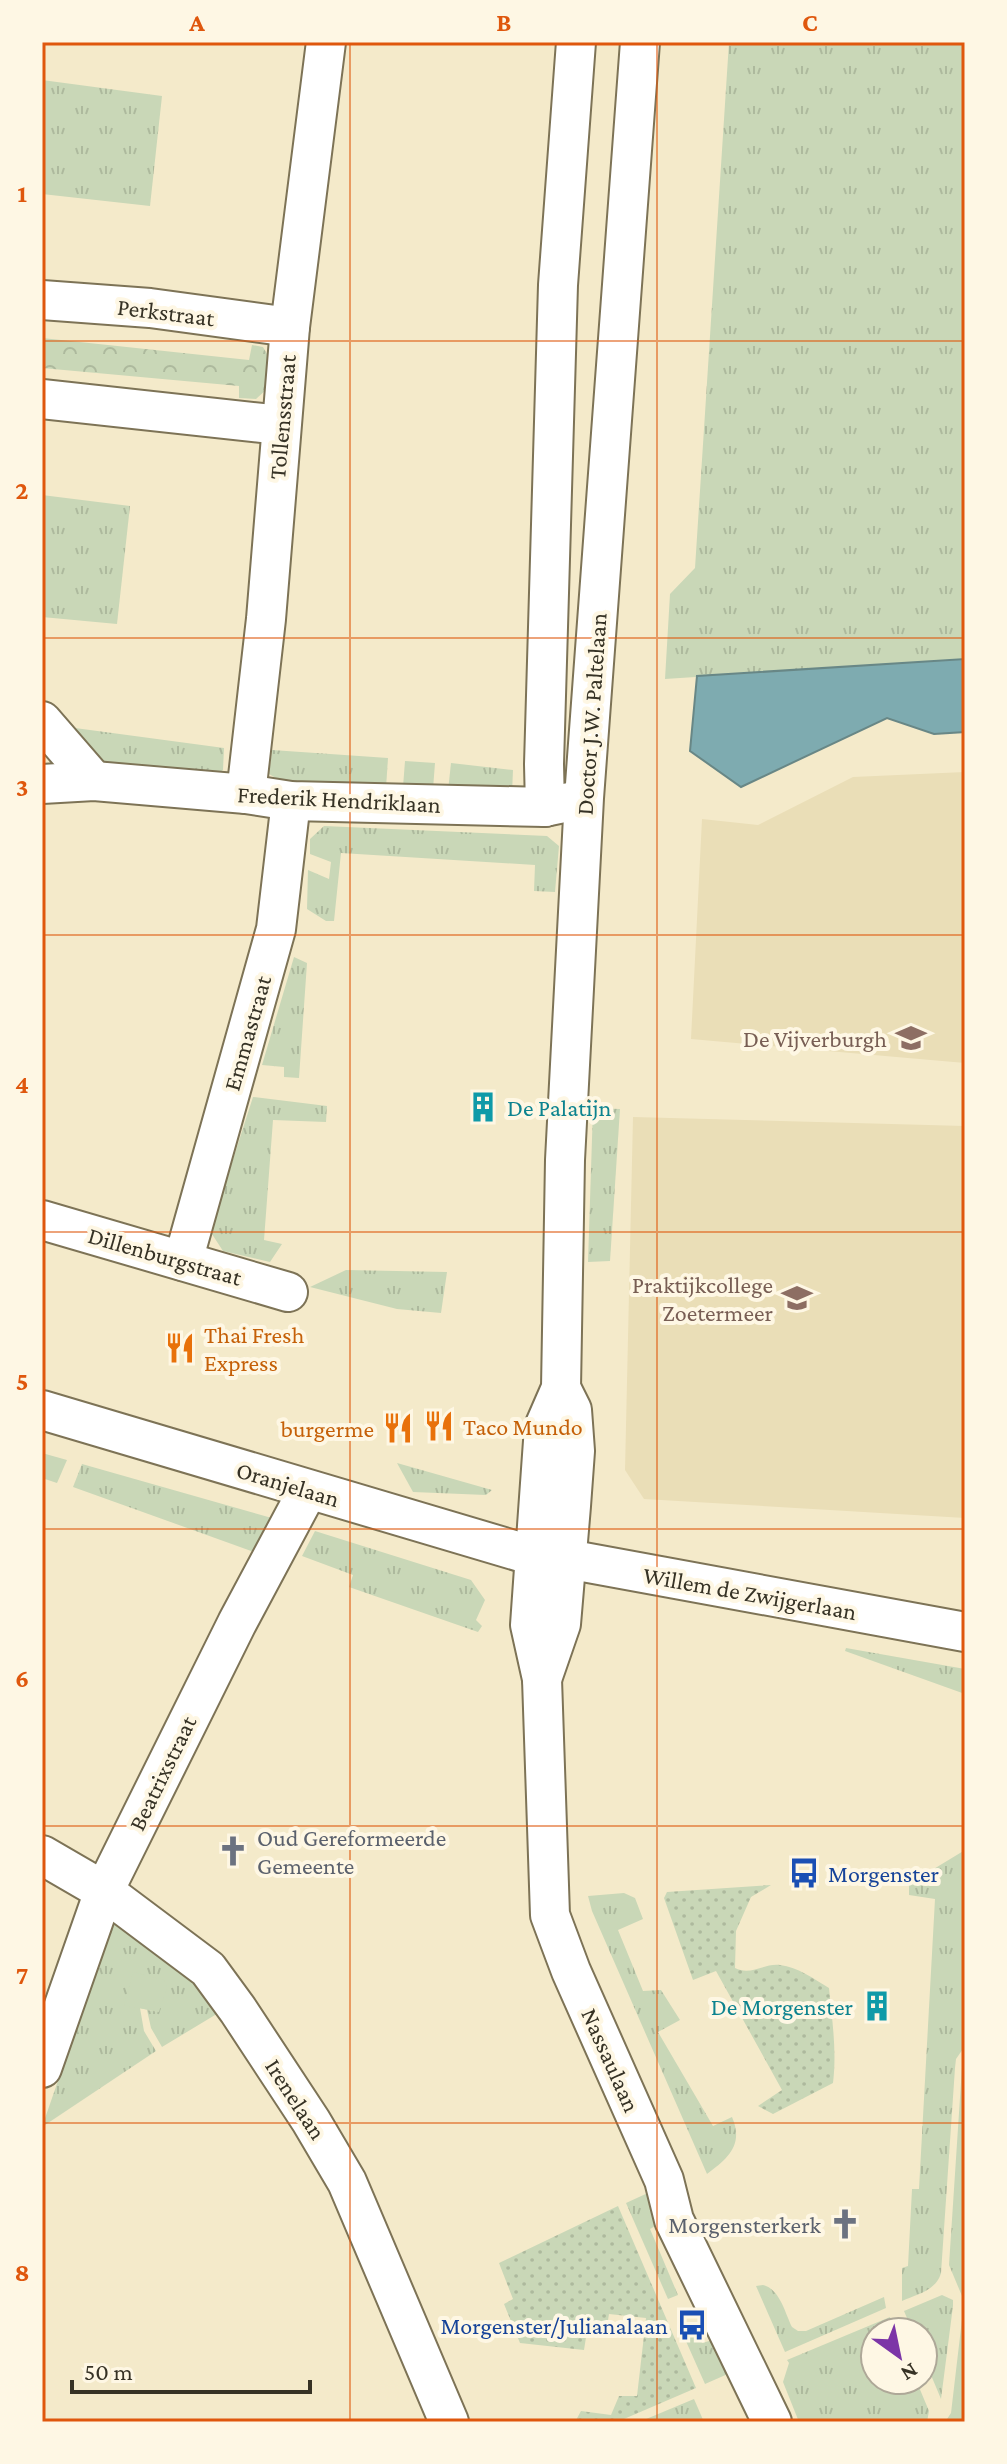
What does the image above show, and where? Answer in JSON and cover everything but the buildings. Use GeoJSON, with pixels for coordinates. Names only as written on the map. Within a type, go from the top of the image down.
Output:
{"type":"FeatureCollection","features":[{"type":"Feature","properties":{"kind":"street","name":"Tollensstraat"},"geometry":{"type":"LineString","coordinates":[[246,794],[266,619],[290,327],[326,42]]}},
{"type":"Feature","properties":{"kind":"street","name":"Doctor J.W. Paltelaan"},"geometry":{"type":"LineString","coordinates":[[545,807],[558,285],[576,42]]}},
{"type":"Feature","properties":{"kind":"street","name":"Doctor J.W. Paltelaan"},"geometry":{"type":"LineString","coordinates":[[551,1558],[544,1427],[561,1388],[565,1160],[584,798],[640,42]]}},
{"type":"Feature","properties":{"kind":"street","name":"Perkstraat"},"geometry":{"type":"LineString","coordinates":[[42,300],[150,308],[290,327]]}},
{"type":"Feature","properties":{"kind":"street"},"geometry":{"type":"LineString","coordinates":[[42,399],[281,425]]}},
{"type":"Feature","properties":{"kind":"street"},"geometry":{"type":"LineString","coordinates":[[42,721],[94,781]]}},
{"type":"Feature","properties":{"kind":"street","name":"Frederik Hendriklaan"},"geometry":{"type":"LineString","coordinates":[[42,784],[94,781],[246,794],[291,801],[545,807],[584,798]]}},
{"type":"Feature","properties":{"kind":"street","name":"Emmastraat"},"geometry":{"type":"LineString","coordinates":[[183,1261],[276,929],[291,801]]}},
{"type":"Feature","properties":{"kind":"street","name":"Dillenburgstraat"},"geometry":{"type":"LineString","coordinates":[[42,1220],[288,1292]]}},
{"type":"Feature","properties":{"kind":"street","name":"Oranjelaan"},"geometry":{"type":"LineString","coordinates":[[42,1410],[308,1490],[551,1558]]}},
{"type":"Feature","properties":{"kind":"street","name":"Beatrixstraat"},"geometry":{"type":"LineString","coordinates":[[42,2068],[104,1891],[237,1623],[308,1490]]}},
{"type":"Feature","properties":{"kind":"street","name":"Willem de Zwijgerlaan"},"geometry":{"type":"LineString","coordinates":[[551,1558],[965,1632]]}},
{"type":"Feature","properties":{"kind":"street","name":"Nassaulaan"},"geometry":{"type":"LineString","coordinates":[[551,1558],[530,1625],[542,1679],[550,1915],[571,1971],[664,2180],[674,2220],[769,2421]]}},
{"type":"Feature","properties":{"kind":"street","name":"Irenelaan"},"geometry":{"type":"LineString","coordinates":[[42,1855],[104,1891],[208,1969],[311,2121],[347,2182],[449,2422]]}},
{"type":"Feature","properties":{"kind":"shaded area"},"geometry":{"type":"Polygon","coordinates":[[[965,772],[965,1063],[691,1039],[702,819],[758,825],[853,777],[965,772]]]}},
{"type":"Feature","properties":{"kind":"shaded area","name":"Praktijkcollege Zoetermeer"},"geometry":{"type":"Polygon","coordinates":[[[633,1117],[965,1126],[965,1518],[644,1499],[625,1470],[633,1117]]]}},
{"type":"Feature","properties":{"kind":"green space"},"geometry":{"type":"Polygon","coordinates":[[[729,42],[965,42],[965,659],[665,679],[670,594],[695,568],[729,42]]]}},
{"type":"Feature","properties":{"kind":"green space"},"geometry":{"type":"Polygon","coordinates":[[[42,80],[162,96],[150,206],[42,194],[42,80]]]}},
{"type":"Feature","properties":{"kind":"green space"},"geometry":{"type":"Polygon","coordinates":[[[42,338],[249,360],[252,345],[263,347],[271,361],[268,388],[256,399],[239,398],[239,386],[42,368],[42,338]]]}},
{"type":"Feature","properties":{"kind":"green space"},"geometry":{"type":"Polygon","coordinates":[[[42,495],[130,506],[117,624],[42,617],[42,495]]]}},
{"type":"Feature","properties":{"kind":"green space"},"geometry":{"type":"Polygon","coordinates":[[[75,728],[224,748],[223,770],[214,777],[107,765],[75,728]]]}},
{"type":"Feature","properties":{"kind":"green space"},"geometry":{"type":"Polygon","coordinates":[[[272,750],[388,758],[386,788],[284,783],[269,774],[272,750]]]}},
{"type":"Feature","properties":{"kind":"green space"},"geometry":{"type":"Polygon","coordinates":[[[405,761],[435,763],[433,789],[403,787],[405,761]]]}},
{"type":"Feature","properties":{"kind":"green space"},"geometry":{"type":"Polygon","coordinates":[[[451,763],[513,770],[512,793],[448,791],[451,763]]]}},
{"type":"Feature","properties":{"kind":"green space"},"geometry":{"type":"Polygon","coordinates":[[[324,826],[547,836],[559,846],[555,892],[534,891],[535,865],[341,853],[334,921],[326,921],[307,909],[308,870],[329,879],[331,862],[310,854],[310,839],[324,826]]]}},
{"type":"Feature","properties":{"kind":"green space"},"geometry":{"type":"Polygon","coordinates":[[[294,957],[307,963],[299,1078],[284,1077],[284,1067],[262,1065],[294,957]]]}},
{"type":"Feature","properties":{"kind":"green space"},"geometry":{"type":"Polygon","coordinates":[[[253,1097],[327,1106],[326,1122],[273,1120],[264,1240],[282,1244],[270,1262],[223,1251],[210,1231],[253,1097]]]}},
{"type":"Feature","properties":{"kind":"green space"},"geometry":{"type":"Polygon","coordinates":[[[593,1108],[620,1109],[610,1261],[588,1262],[593,1108]]]}},
{"type":"Feature","properties":{"kind":"green space"},"geometry":{"type":"Polygon","coordinates":[[[346,1270],[447,1272],[441,1313],[397,1309],[310,1287],[346,1270]]]}},
{"type":"Feature","properties":{"kind":"green space"},"geometry":{"type":"Polygon","coordinates":[[[42,1453],[67,1460],[57,1483],[42,1478],[42,1453]]]}},
{"type":"Feature","properties":{"kind":"green space"},"geometry":{"type":"Polygon","coordinates":[[[397,1463],[492,1490],[486,1495],[413,1492],[397,1463]]]}},
{"type":"Feature","properties":{"kind":"green space"},"geometry":{"type":"Polygon","coordinates":[[[82,1464],[279,1520],[257,1553],[73,1487],[82,1464]]]}},
{"type":"Feature","properties":{"kind":"green space"},"geometry":{"type":"Polygon","coordinates":[[[315,1531],[471,1580],[485,1600],[476,1620],[482,1626],[478,1632],[349,1587],[353,1575],[302,1556],[315,1531]]]}},
{"type":"Feature","properties":{"kind":"green space"},"geometry":{"type":"Polygon","coordinates":[[[846,1648],[965,1669],[965,1694],[845,1651],[846,1648]]]}},
{"type":"Feature","properties":{"kind":"green space"},"geometry":{"type":"Polygon","coordinates":[[[965,1850],[965,2046],[956,2059],[955,2068],[941,2273],[930,2288],[902,2301],[902,2268],[908,2266],[912,2189],[919,2189],[935,1899],[909,1895],[909,1884],[965,1850]]]}},
{"type":"Feature","properties":{"kind":"green space"},"geometry":{"type":"Polygon","coordinates":[[[771,1885],[751,1897],[736,1931],[735,1968],[747,1971],[774,1965],[787,1966],[829,1988],[834,2035],[833,2083],[773,2114],[758,2106],[782,2090],[716,1971],[693,1980],[664,1898],[667,1892],[771,1885]]]}},
{"type":"Feature","properties":{"kind":"green space"},"geometry":{"type":"Polygon","coordinates":[[[624,1893],[635,1898],[643,1919],[618,1930],[643,1991],[661,1990],[680,2020],[658,2032],[713,2126],[732,2117],[735,2127],[732,2150],[707,2174],[588,1896],[624,1893]]]}},
{"type":"Feature","properties":{"kind":"green space"},"geometry":{"type":"Polygon","coordinates":[[[128,1920],[198,1982],[220,2012],[162,2047],[151,2028],[147,2010],[159,2012],[140,2008],[144,2031],[156,2051],[42,2127],[112,1925],[128,1920]]]}},
{"type":"Feature","properties":{"kind":"green space"},"geometry":{"type":"Polygon","coordinates":[[[133,1972],[164,1980],[167,1987],[159,2012],[124,2005],[133,1972]]]}},
{"type":"Feature","properties":{"kind":"green space"},"geometry":{"type":"Polygon","coordinates":[[[965,2061],[965,2422],[945,2422],[951,2413],[963,2311],[962,2296],[949,2265],[962,2067],[965,2061]]]}},
{"type":"Feature","properties":{"kind":"green space"},"geometry":{"type":"Polygon","coordinates":[[[650,2192],[661,2215],[650,2229],[678,2295],[668,2299],[626,2203],[650,2192]]]}},
{"type":"Feature","properties":{"kind":"green space"},"geometry":{"type":"Polygon","coordinates":[[[618,2206],[696,2388],[617,2422],[575,2422],[581,2411],[611,2415],[619,2396],[637,2396],[646,2318],[609,2314],[606,2333],[587,2331],[584,2350],[520,2343],[504,2304],[513,2299],[499,2263],[618,2206]]]}},
{"type":"Feature","properties":{"kind":"green space"},"geometry":{"type":"Polygon","coordinates":[[[763,2285],[774,2291],[792,2327],[798,2331],[806,2331],[884,2297],[886,2308],[868,2316],[859,2316],[859,2320],[785,2352],[756,2286],[763,2285]]]}},
{"type":"Feature","properties":{"kind":"green space"},"geometry":{"type":"Polygon","coordinates":[[[942,2295],[953,2300],[941,2399],[939,2316],[906,2316],[904,2311],[942,2295]]]}},
{"type":"Feature","properties":{"kind":"green space"},"geometry":{"type":"Polygon","coordinates":[[[695,2324],[702,2343],[713,2340],[730,2373],[705,2384],[681,2330],[695,2324]]]}},
{"type":"Feature","properties":{"kind":"green space"},"geometry":{"type":"Polygon","coordinates":[[[859,2330],[859,2396],[923,2396],[929,2411],[927,2422],[799,2422],[783,2382],[789,2363],[787,2360],[859,2330]]]}},
{"type":"Feature","properties":{"kind":"green space"},"geometry":{"type":"Polygon","coordinates":[[[694,2399],[704,2422],[639,2422],[694,2399]]]}},
{"type":"Feature","properties":{"kind":"water"},"geometry":{"type":"Polygon","coordinates":[[[965,659],[965,732],[934,734],[887,718],[741,787],[690,751],[697,676],[965,659]]]}},
{"type":"Feature","properties":{"kind":"place","name":"De Vijverburgh"},"geometry":{"type":"Point","coordinates":[911,1038]}},
{"type":"Feature","properties":{"kind":"place","name":"De Palatijn"},"geometry":{"type":"Point","coordinates":[483,1107]}},
{"type":"Feature","properties":{"kind":"place","name":"Praktijkcollege Zoetermeer"},"geometry":{"type":"Point","coordinates":[797,1298]}},
{"type":"Feature","properties":{"kind":"place","name":"Thai Fresh Express"},"geometry":{"type":"Point","coordinates":[180,1348]}},
{"type":"Feature","properties":{"kind":"place","name":"Taco Mundo"},"geometry":{"type":"Point","coordinates":[439,1426]}},
{"type":"Feature","properties":{"kind":"place","name":"burgerme"},"geometry":{"type":"Point","coordinates":[398,1428]}},
{"type":"Feature","properties":{"kind":"place","name":"Oud Gereformeerde Gemeente"},"geometry":{"type":"Point","coordinates":[233,1851]}},
{"type":"Feature","properties":{"kind":"place","name":"Morgenster"},"geometry":{"type":"Point","coordinates":[804,1873]}},
{"type":"Feature","properties":{"kind":"place","name":"De Morgenster"},"geometry":{"type":"Point","coordinates":[877,2006]}},
{"type":"Feature","properties":{"kind":"place","name":"Morgensterkerk"},"geometry":{"type":"Point","coordinates":[845,2224]}},
{"type":"Feature","properties":{"kind":"place","name":"Morgenster/Julianalaan"},"geometry":{"type":"Point","coordinates":[692,2325]}}]}
